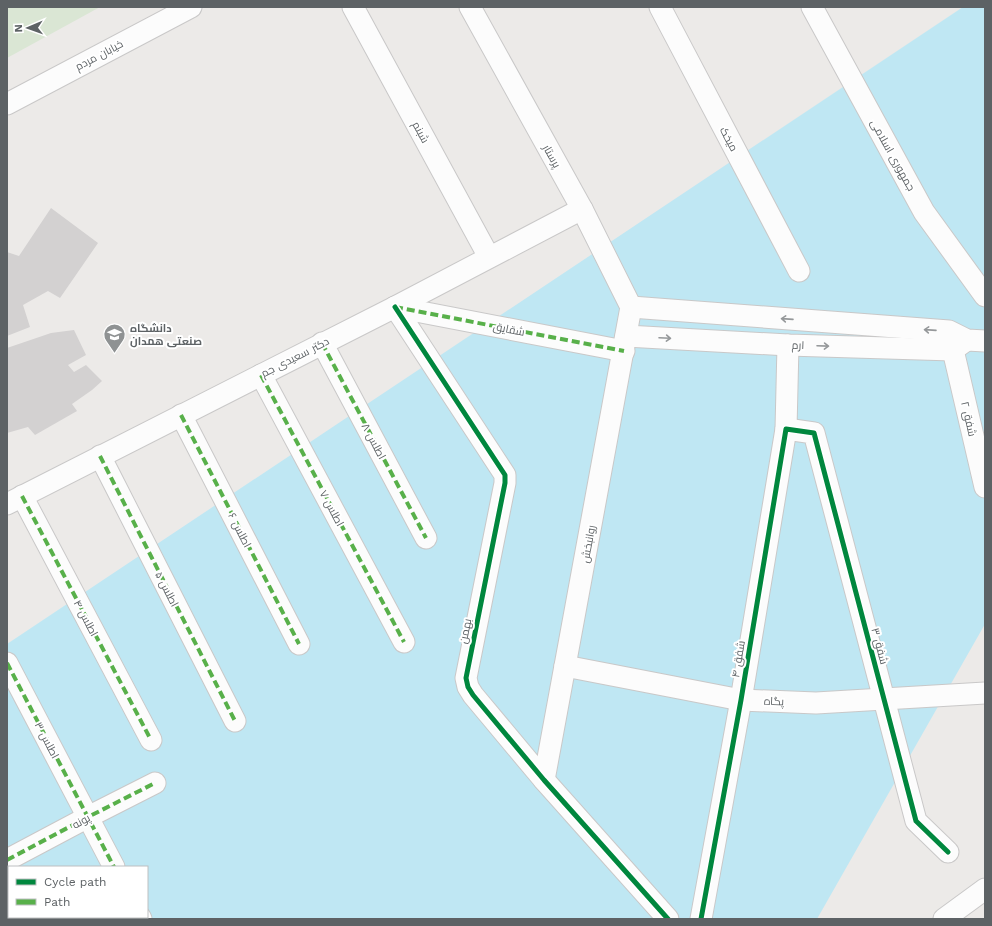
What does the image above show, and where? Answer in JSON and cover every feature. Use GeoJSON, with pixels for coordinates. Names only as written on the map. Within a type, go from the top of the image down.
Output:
{"type":"FeatureCollection","features":[{"type":"Feature","properties":{"kind":"street","name":"خیابان مردم"},"geometry":{"type":"LineString","coordinates":[[7,104],[191,7]]}},
{"type":"Feature","properties":{"kind":"street","name":"شبنم"},"geometry":{"type":"LineString","coordinates":[[353,7],[489,257]]}},
{"type":"Feature","properties":{"kind":"street","name":"پرستار"},"geometry":{"type":"LineString","coordinates":[[470,7],[582,209],[631,307]]}},
{"type":"Feature","properties":{"kind":"street","name":"میخک"},"geometry":{"type":"LineString","coordinates":[[660,7],[799,271]]}},
{"type":"Feature","properties":{"kind":"street","name":"جمهوری اسلامی"},"geometry":{"type":"LineString","coordinates":[[812,7],[924,212],[985,296]]}},
{"type":"Feature","properties":{"kind":"street","name":"دکتر سعیدی جم"},"geometry":{"type":"LineString","coordinates":[[14,500],[395,307],[582,209]]}},
{"type":"Feature","properties":{"kind":"street","name":"شقایق"},"geometry":{"type":"LineString","coordinates":[[395,307],[625,344]]}},
{"type":"Feature","properties":{"kind":"street","name":"بهمن"},"geometry":{"type":"LineString","coordinates":[[395,307],[505,474],[505,482],[466,678],[468,687],[544,780],[668,919]]}},
{"type":"Feature","properties":{"kind":"street"},"geometry":{"type":"LineString","coordinates":[[631,307],[949,331],[969,344]]}},
{"type":"Feature","properties":{"kind":"street","name":"روانبخش"},"geometry":{"type":"LineString","coordinates":[[544,780],[631,307]]}},
{"type":"Feature","properties":{"kind":"street","name":"اطلس ۸"},"geometry":{"type":"LineString","coordinates":[[322,343],[426,538]]}},
{"type":"Feature","properties":{"kind":"street","name":"ارم"},"geometry":{"type":"LineString","coordinates":[[625,344],[969,344]]}},
{"type":"Feature","properties":{"kind":"street","name":"شفق ۲"},"geometry":{"type":"LineString","coordinates":[[969,344],[985,488]]}},
{"type":"Feature","properties":{"kind":"street","name":"شفق ۴"},"geometry":{"type":"LineString","coordinates":[[701,919],[741,700],[786,429],[788,345]]}},
{"type":"Feature","properties":{"kind":"street","name":"اطلس ۷"},"geometry":{"type":"LineString","coordinates":[[261,375],[404,642]]}},
{"type":"Feature","properties":{"kind":"street","name":"اطلس ۶"},"geometry":{"type":"LineString","coordinates":[[181,415],[299,644]]}},
{"type":"Feature","properties":{"kind":"street","name":"شفق ۳"},"geometry":{"type":"LineString","coordinates":[[786,429],[814,433],[916,821],[948,852]]}},
{"type":"Feature","properties":{"kind":"street","name":"اطلس ۵"},"geometry":{"type":"LineString","coordinates":[[100,456],[234,721]]}},
{"type":"Feature","properties":{"kind":"street","name":"اطلس ۴"},"geometry":{"type":"LineString","coordinates":[[14,500],[151,740]]}},
{"type":"Feature","properties":{"kind":"street","name":"اطلس ۳"},"geometry":{"type":"LineString","coordinates":[[7,663],[113,866]]}},
{"type":"Feature","properties":{"kind":"street","name":"پگاه"},"geometry":{"type":"LineString","coordinates":[[565,666],[741,700],[816,703],[985,693]]}},
{"type":"Feature","properties":{"kind":"street","name":"پونه"},"geometry":{"type":"LineString","coordinates":[[9,862],[88,817],[155,783]]}},
{"type":"Feature","properties":{"kind":"street"},"geometry":{"type":"LineString","coordinates":[[944,919],[985,889]]}},
{"type":"Feature","properties":{"kind":"green space"},"geometry":{"type":"Polygon","coordinates":[[[7,7],[100,7],[7,58],[7,7]]]}},
{"type":"Feature","properties":{"kind":"water"},"geometry":{"type":"Polygon","coordinates":[[[963,7],[985,7],[985,624],[817,919],[7,919],[7,644],[963,7]]]}},
{"type":"Feature","properties":{"kind":"building"},"geometry":{"type":"Polygon","coordinates":[[[51,208],[98,243],[60,298],[48,291],[23,305],[30,327],[7,336],[7,252],[19,256],[51,208]]]}},
{"type":"Feature","properties":{"kind":"building"},"geometry":{"type":"Polygon","coordinates":[[[74,330],[86,355],[68,365],[74,372],[86,365],[102,381],[72,404],[77,411],[35,435],[28,427],[7,433],[7,348],[51,333],[74,330]]]}},
{"type":"Feature","properties":{"kind":"marked path"},"geometry":{"type":"LineString","coordinates":[[395,307],[624,351]]}},
{"type":"Feature","properties":{"kind":"marked path"},"geometry":{"type":"LineString","coordinates":[[322,343],[426,538]]}},
{"type":"Feature","properties":{"kind":"marked path"},"geometry":{"type":"LineString","coordinates":[[261,375],[404,642]]}},
{"type":"Feature","properties":{"kind":"marked path"},"geometry":{"type":"LineString","coordinates":[[181,415],[299,644]]}},
{"type":"Feature","properties":{"kind":"marked path"},"geometry":{"type":"LineString","coordinates":[[100,456],[235,721]]}},
{"type":"Feature","properties":{"kind":"marked path"},"geometry":{"type":"LineString","coordinates":[[22,496],[151,740]]}},
{"type":"Feature","properties":{"kind":"marked path"},"geometry":{"type":"LineString","coordinates":[[7,663],[113,866]]}},
{"type":"Feature","properties":{"kind":"marked path"},"geometry":{"type":"LineString","coordinates":[[7,860],[155,783]]}},
{"type":"Feature","properties":{"kind":"cycle path"},"geometry":{"type":"LineString","coordinates":[[395,307],[505,475],[505,483],[466,678],[468,687],[544,780],[668,919]]}},
{"type":"Feature","properties":{"kind":"cycle path"},"geometry":{"type":"LineString","coordinates":[[701,919],[741,700],[786,429],[814,433],[916,821],[948,852]]}},
{"type":"Feature","properties":{"kind":"place","name":"دانشگاه صنعتی همدان"},"geometry":{"type":"Point","coordinates":[114,354]}}]}
